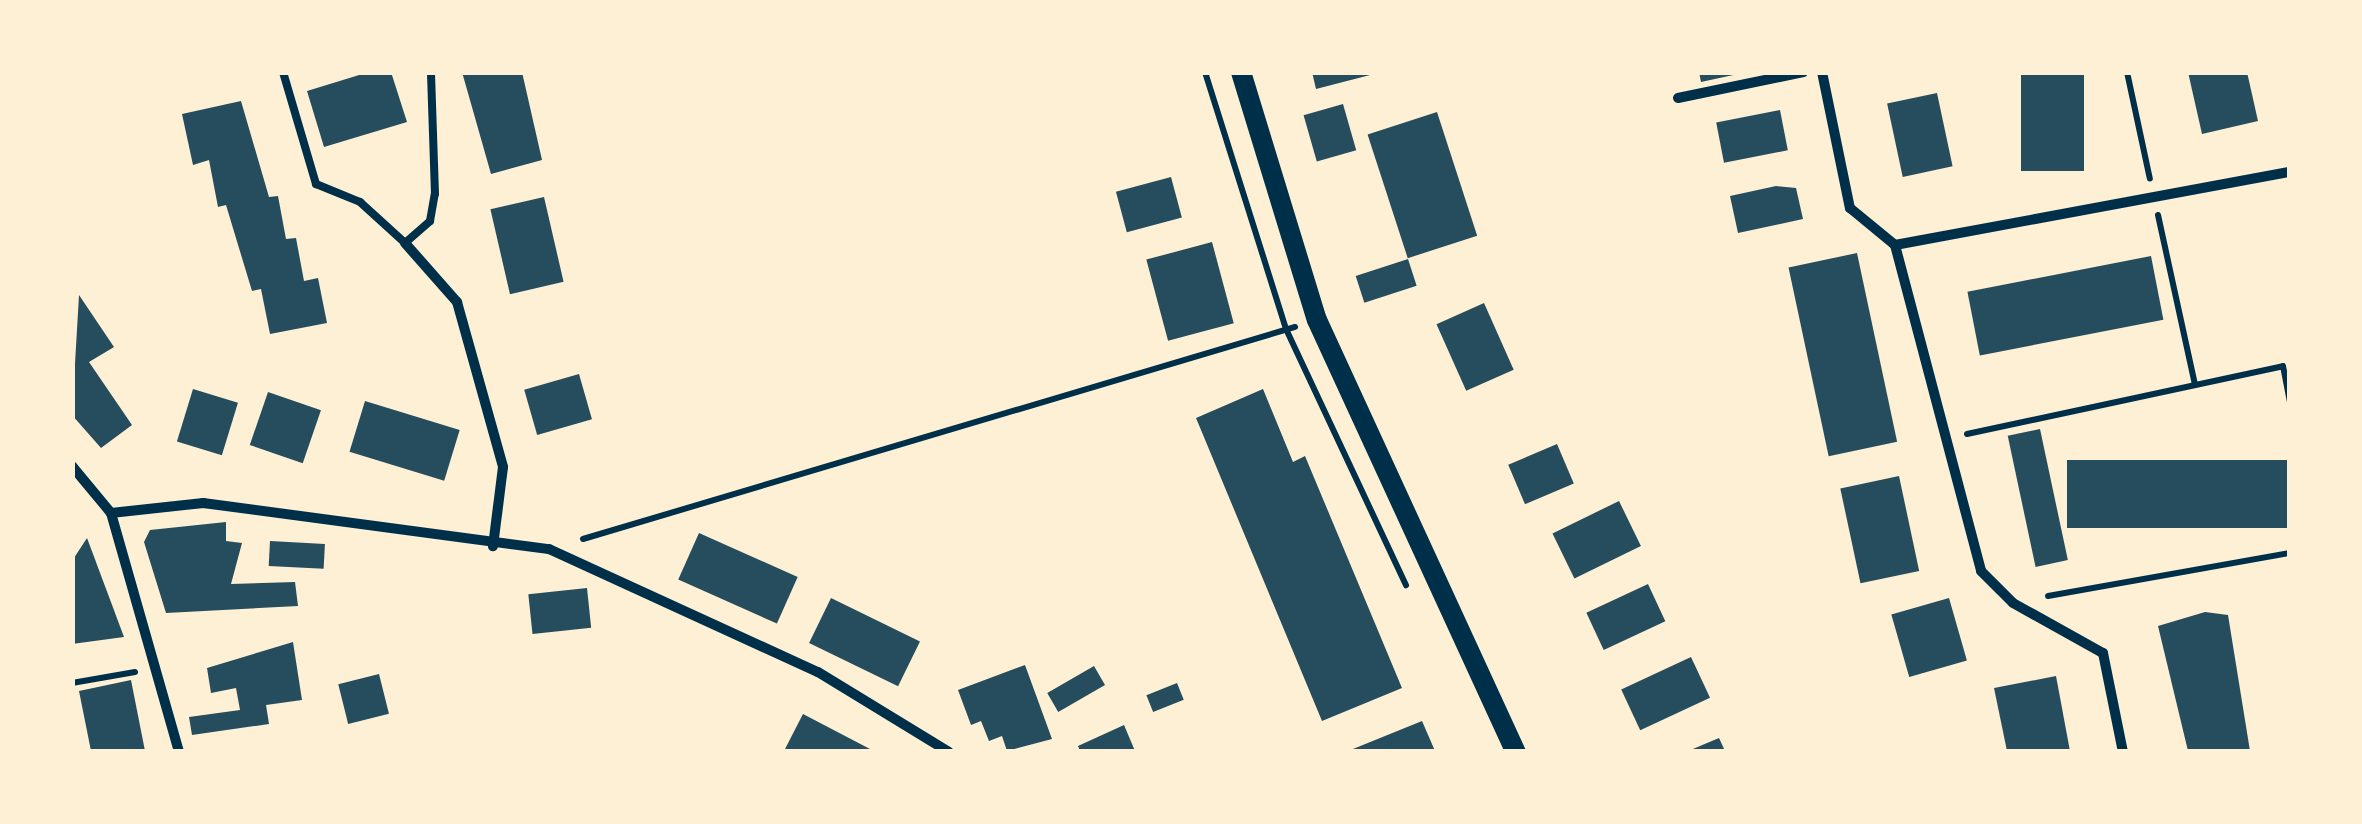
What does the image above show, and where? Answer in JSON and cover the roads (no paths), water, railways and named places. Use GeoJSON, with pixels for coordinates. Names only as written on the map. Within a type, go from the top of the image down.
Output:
{"type":"FeatureCollection","features":[{"type":"Feature","properties":{"kind":"main road"},"geometry":{"type":"LineString","coordinates":[[1241,72],[1317,320],[1516,752]]}},
{"type":"Feature","properties":{"kind":"street"},"geometry":{"type":"LineString","coordinates":[[1678,98],[1803,72]]}},
{"type":"Feature","properties":{"kind":"street"},"geometry":{"type":"LineString","coordinates":[[1822,72],[1850,208],[1895,245],[1981,570],[2013,603],[2103,652],[2123,752]]}},
{"type":"Feature","properties":{"kind":"street"},"geometry":{"type":"LineString","coordinates":[[1895,245],[2153,194],[2290,172]]}},
{"type":"Feature","properties":{"kind":"street"},"geometry":{"type":"LineString","coordinates":[[405,243],[458,302],[503,467],[493,546]]}},
{"type":"Feature","properties":{"kind":"street"},"geometry":{"type":"LineString","coordinates":[[72,466],[110,514],[162,668],[178,752]]}},
{"type":"Feature","properties":{"kind":"street"},"geometry":{"type":"LineString","coordinates":[[110,514],[202,503],[493,546],[548,549],[818,672],[949,752]]}},
{"type":"Feature","properties":{"kind":"lane"},"geometry":{"type":"LineString","coordinates":[[283,72],[316,184],[360,202],[405,243],[430,221],[435,194],[431,72]]}}]}
